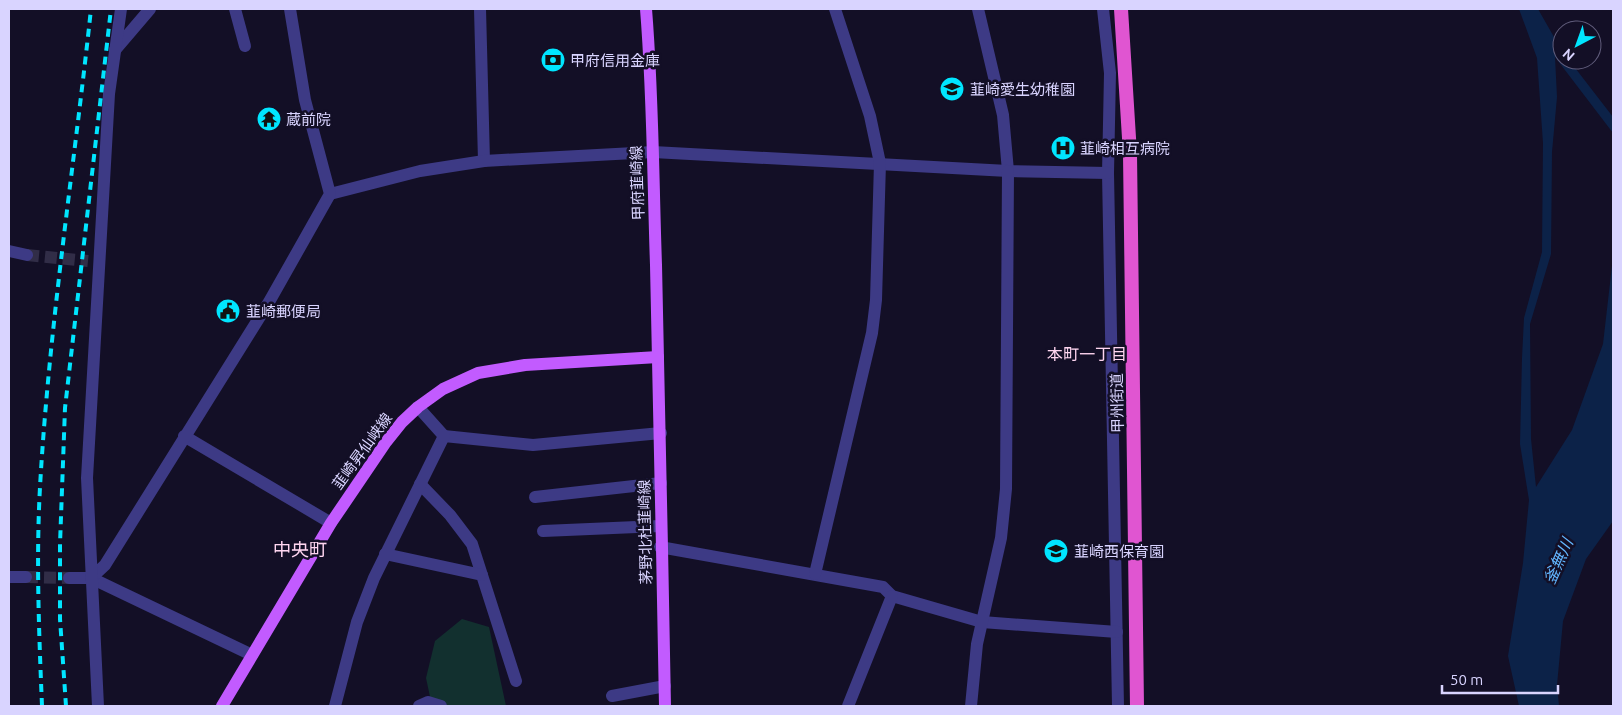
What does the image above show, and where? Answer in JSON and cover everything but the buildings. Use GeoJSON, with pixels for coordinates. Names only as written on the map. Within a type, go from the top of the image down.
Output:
{"type":"FeatureCollection","features":[{"type":"Feature","properties":{"kind":"highway","name":"甲州街道"},"geometry":{"type":"LineString","coordinates":[[1121,9],[1130,154],[1136,706]]}},
{"type":"Feature","properties":{"kind":"main road","name":"甲府韮崎線"},"geometry":{"type":"LineString","coordinates":[[646,9],[653,152],[658,357]]}},
{"type":"Feature","properties":{"kind":"main road","name":"韮崎昇仙峡線"},"geometry":{"type":"LineString","coordinates":[[222,706],[331,523],[386,442],[402,422],[418,407],[442,390],[478,373],[525,365],[658,357]]}},
{"type":"Feature","properties":{"kind":"main road","name":"茅野北杜韮崎線"},"geometry":{"type":"LineString","coordinates":[[658,357],[661,432],[660,547],[665,706]]}},
{"type":"Feature","properties":{"kind":"street"},"geometry":{"type":"LineString","coordinates":[[98,706],[87,478],[93,261],[109,94],[121,9]]}},
{"type":"Feature","properties":{"kind":"street"},"geometry":{"type":"LineString","coordinates":[[115,50],[150,9]]}},
{"type":"Feature","properties":{"kind":"street"},"geometry":{"type":"LineString","coordinates":[[235,9],[245,46]]}},
{"type":"Feature","properties":{"kind":"street"},"geometry":{"type":"LineString","coordinates":[[91,578],[105,565],[268,302],[330,194],[305,100],[290,9]]}},
{"type":"Feature","properties":{"kind":"street"},"geometry":{"type":"LineString","coordinates":[[480,9],[484,161]]}},
{"type":"Feature","properties":{"kind":"street"},"geometry":{"type":"LineString","coordinates":[[815,574],[872,333],[876,300],[880,163],[870,116],[835,9]]}},
{"type":"Feature","properties":{"kind":"street"},"geometry":{"type":"LineString","coordinates":[[972,706],[977,644],[1001,538],[1006,489],[1008,171],[1003,114],[978,9]]}},
{"type":"Feature","properties":{"kind":"street"},"geometry":{"type":"LineString","coordinates":[[1103,9],[1110,73],[1108,173],[1118,706]]}},
{"type":"Feature","properties":{"kind":"street"},"geometry":{"type":"LineString","coordinates":[[330,194],[420,171],[484,161],[653,152],[1008,171],[1108,173]]}},
{"type":"Feature","properties":{"kind":"street"},"geometry":{"type":"LineString","coordinates":[[9,251],[27,255]]}},
{"type":"Feature","properties":{"kind":"street"},"geometry":{"type":"LineString","coordinates":[[418,407],[444,436],[533,445],[661,432]]}},
{"type":"Feature","properties":{"kind":"street"},"geometry":{"type":"LineString","coordinates":[[184,436],[331,523]]}},
{"type":"Feature","properties":{"kind":"street"},"geometry":{"type":"LineString","coordinates":[[336,706],[357,622],[385,554],[444,436]]}},
{"type":"Feature","properties":{"kind":"street"},"geometry":{"type":"LineString","coordinates":[[535,497],[661,483]]}},
{"type":"Feature","properties":{"kind":"street"},"geometry":{"type":"LineString","coordinates":[[420,484],[450,515],[472,544],[516,681]]}},
{"type":"Feature","properties":{"kind":"street"},"geometry":{"type":"LineString","coordinates":[[543,531],[660,526]]}},
{"type":"Feature","properties":{"kind":"street"},"geometry":{"type":"LineString","coordinates":[[660,547],[883,587],[892,596],[982,622],[1117,632]]}},
{"type":"Feature","properties":{"kind":"street"},"geometry":{"type":"LineString","coordinates":[[385,554],[482,575]]}},
{"type":"Feature","properties":{"kind":"street"},"geometry":{"type":"LineString","coordinates":[[9,577],[26,577]]}},
{"type":"Feature","properties":{"kind":"street"},"geometry":{"type":"LineString","coordinates":[[68,578],[91,578],[252,655]]}},
{"type":"Feature","properties":{"kind":"street"},"geometry":{"type":"LineString","coordinates":[[848,706],[892,596]]}},
{"type":"Feature","properties":{"kind":"street"},"geometry":{"type":"LineString","coordinates":[[612,696],[665,686]]}},
{"type":"Feature","properties":{"kind":"street"},"geometry":{"type":"LineString","coordinates":[[419,706],[428,702],[441,706]]}},
{"type":"Feature","properties":{"kind":"green space"},"geometry":{"type":"Polygon","coordinates":[[[462,619],[489,627],[506,706],[432,706],[426,678],[435,641],[462,619]]]}},
{"type":"Feature","properties":{"kind":"water","name":"釜無川"},"geometry":{"type":"Polygon","coordinates":[[[1519,9],[1538,9],[1552,34],[1552,70],[1556,70],[1557,97],[1552,152],[1551,254],[1530,324],[1531,439],[1536,487],[1572,430],[1603,344],[1613,257],[1613,521],[1586,559],[1563,621],[1557,685],[1559,706],[1519,706],[1508,656],[1523,563],[1529,500],[1520,444],[1524,318],[1542,252],[1543,143],[1537,58],[1519,9]]]}},
{"type":"Feature","properties":{"kind":"water"},"geometry":{"type":"Polygon","coordinates":[[[1565,70],[1577,70],[1613,117],[1613,133],[1565,70]]]}},
{"type":"Feature","properties":{"kind":"tunnel"},"geometry":{"type":"LineString","coordinates":[[27,255],[88,261]]}},
{"type":"Feature","properties":{"kind":"tunnel"},"geometry":{"type":"LineString","coordinates":[[26,577],[69,578]]}},
{"type":"Feature","properties":{"kind":"railway"},"geometry":{"type":"LineString","coordinates":[[42,706],[38,542],[44,427],[49,367],[91,9]]}},
{"type":"Feature","properties":{"kind":"railway"},"geometry":{"type":"LineString","coordinates":[[66,706],[60,619],[60,544],[65,408],[111,9]]}},
{"type":"Feature","properties":{"kind":"place","name":"甲府信用金庫"},"geometry":{"type":"Point","coordinates":[553,60]}},
{"type":"Feature","properties":{"kind":"place","name":"韮崎愛生幼稚園"},"geometry":{"type":"Point","coordinates":[952,89]}},
{"type":"Feature","properties":{"kind":"place","name":"蔵前院"},"geometry":{"type":"Point","coordinates":[269,119]}},
{"type":"Feature","properties":{"kind":"place","name":"韮崎相互病院"},"geometry":{"type":"Point","coordinates":[1063,148]}},
{"type":"Feature","properties":{"kind":"place","name":"韮崎郵便局"},"geometry":{"type":"Point","coordinates":[228,311]}},
{"type":"Feature","properties":{"kind":"place","name":"韮崎西保育園"},"geometry":{"type":"Point","coordinates":[1056,551]}},
{"type":"Feature","properties":{"kind":"district","name":"本町一丁目"},"geometry":{"type":"Point","coordinates":[1087,354]}},
{"type":"Feature","properties":{"kind":"district","name":"中央町"},"geometry":{"type":"Point","coordinates":[300,549]}}]}
